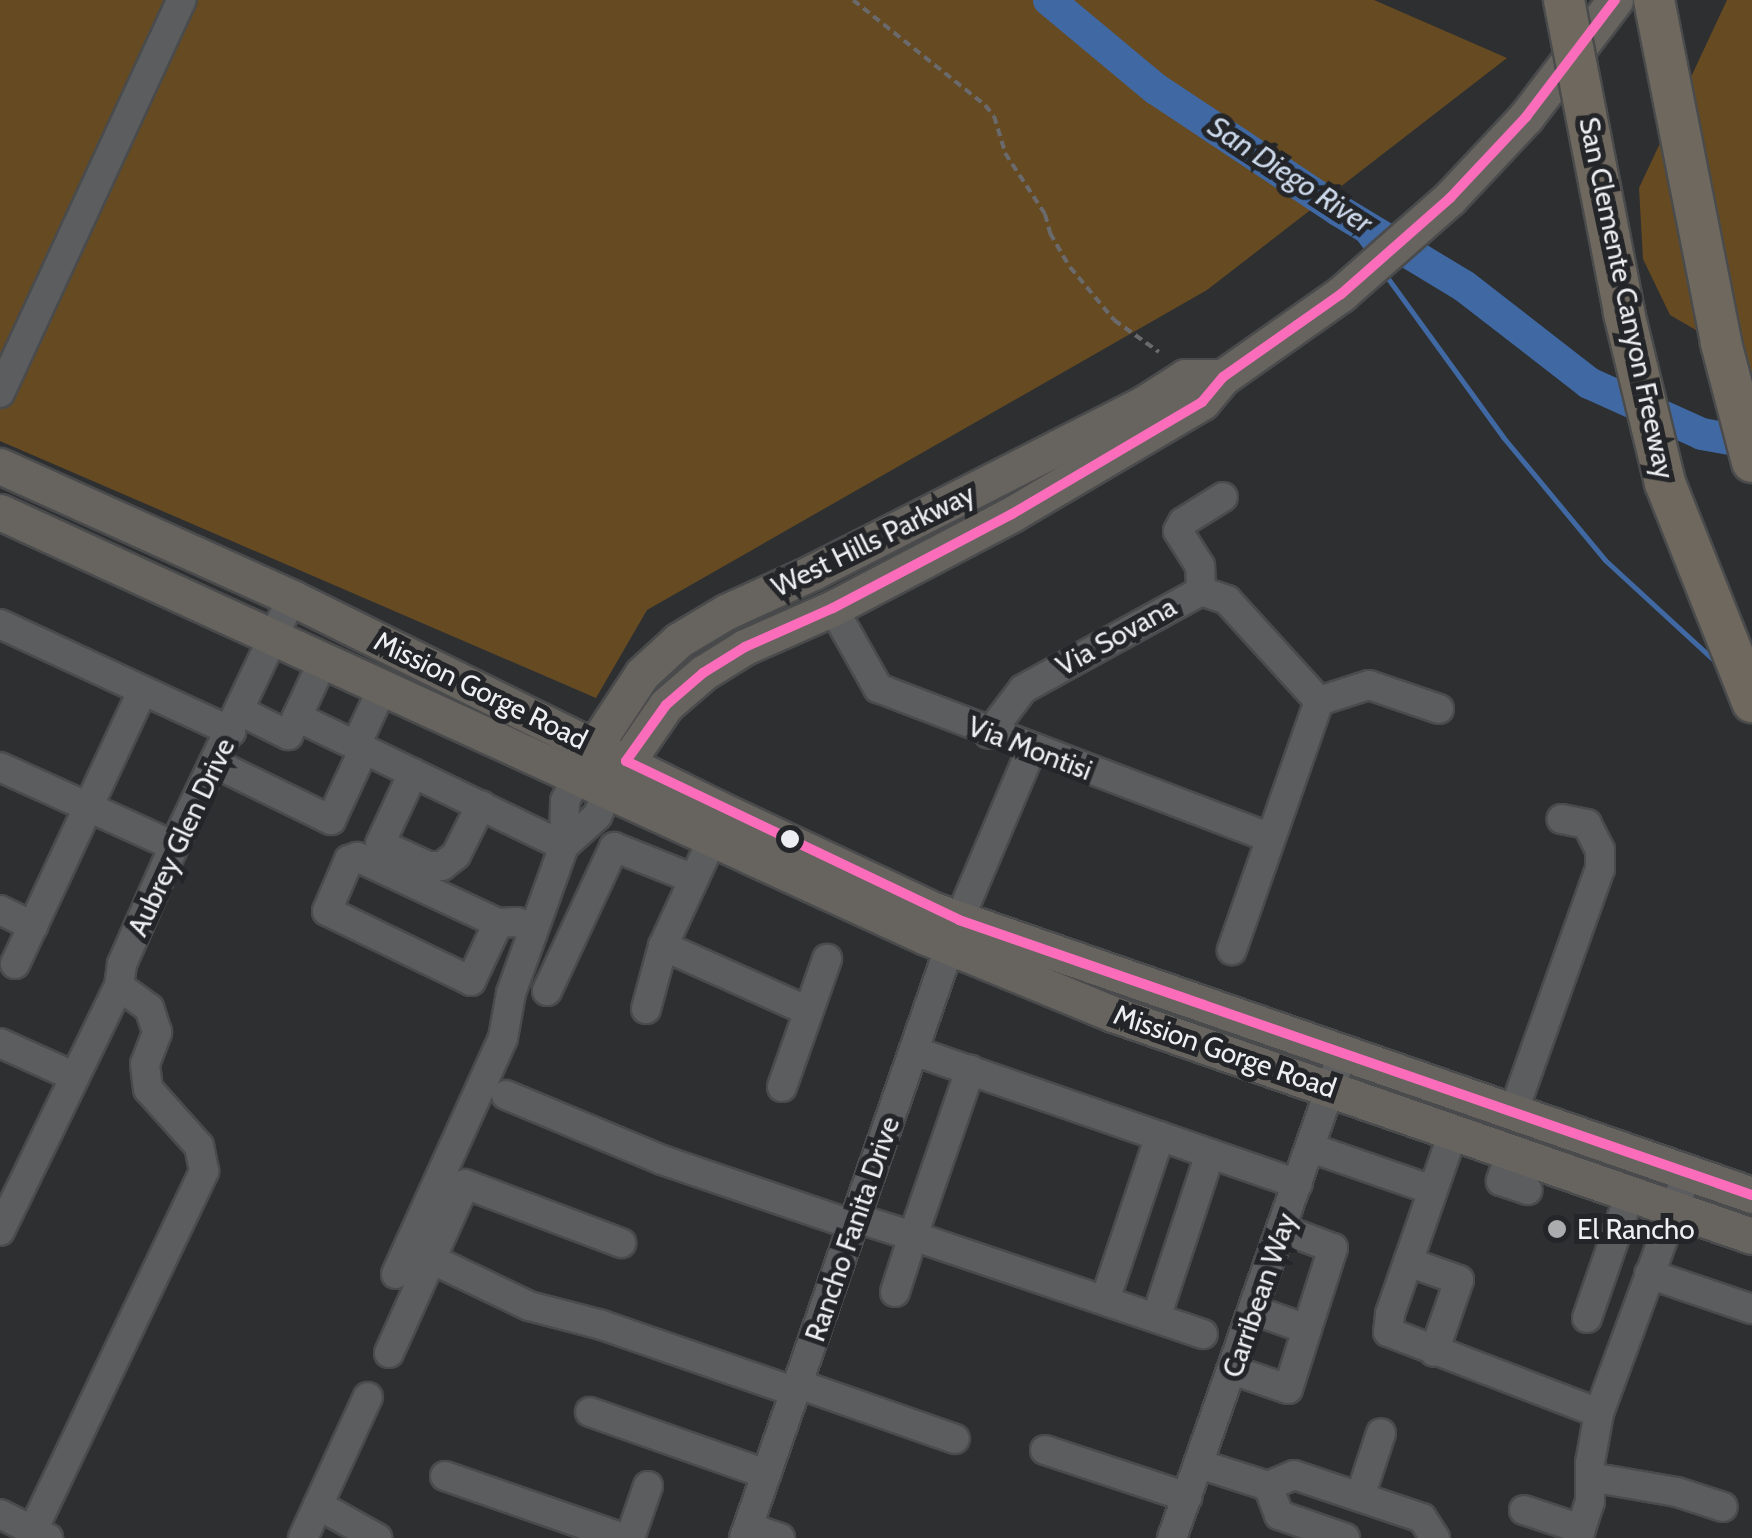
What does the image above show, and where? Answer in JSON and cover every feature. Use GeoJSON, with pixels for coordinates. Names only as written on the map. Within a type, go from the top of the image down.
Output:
{"type":"FeatureCollection","features":[{"type":"Feature","properties":{"kind":"highway","name":"San Clemente Canyon Freeway"},"geometry":{"type":"LineString","coordinates":[[1564,0],[1624,313],[1665,484],[1752,702]]}},
{"type":"Feature","properties":{"kind":"highway"},"geometry":{"type":"LineString","coordinates":[[1654,0],[1721,343],[1752,462]]}},
{"type":"Feature","properties":{"kind":"main road","name":"West Hills Parkway"},"geometry":{"type":"LineString","coordinates":[[608,792],[666,705],[703,673],[744,647],[833,608],[1012,514],[1202,402],[1223,377],[1375,267],[1450,198],[1526,116],[1608,11]]}},
{"type":"Feature","properties":{"kind":"main road","name":"West Hills Parkway"},"geometry":{"type":"LineString","coordinates":[[577,776],[642,674],[679,640],[726,612],[849,554],[1142,404],[1185,377],[1223,377]]}},
{"type":"Feature","properties":{"kind":"main road","name":"Mission Gorge Road"},"geometry":{"type":"LineString","coordinates":[[0,466],[292,598],[594,744],[1113,1014],[1454,1130],[1504,1173],[1630,1191],[1752,1236]]}},
{"type":"Feature","properties":{"kind":"main road","name":"Mission Gorge Road"},"geometry":{"type":"LineString","coordinates":[[0,512],[577,776],[711,842],[954,934],[1344,1052],[1752,1195]]}},
{"type":"Feature","properties":{"kind":"main road"},"geometry":{"type":"LineString","coordinates":[[1454,1130],[1462,1119],[1472,1116],[1539,1136],[1550,1123]]}},
{"type":"Feature","properties":{"kind":"street"},"geometry":{"type":"LineString","coordinates":[[0,393],[182,0]]}},
{"type":"Feature","properties":{"kind":"street"},"geometry":{"type":"LineString","coordinates":[[1201,591],[1200,566],[1178,530],[1183,522],[1223,497]]}},
{"type":"Feature","properties":{"kind":"street","name":"Via Sovana"},"geometry":{"type":"LineString","coordinates":[[990,734],[1023,689],[1201,591],[1228,600],[1319,701]]}},
{"type":"Feature","properties":{"kind":"street","name":"Aubrey Glen Drive"},"geometry":{"type":"LineString","coordinates":[[2,1219],[119,986],[122,964],[174,846],[292,598]]}},
{"type":"Feature","properties":{"kind":"street","name":"Via Montisi"},"geometry":{"type":"LineString","coordinates":[[833,608],[878,688],[1031,750],[1270,838]]}},
{"type":"Feature","properties":{"kind":"street"},"geometry":{"type":"LineString","coordinates":[[0,624],[143,690],[288,735],[324,660]]}},
{"type":"Feature","properties":{"kind":"street"},"geometry":{"type":"LineString","coordinates":[[1232,950],[1319,701],[1369,685],[1439,709]]}},
{"type":"Feature","properties":{"kind":"street"},"geometry":{"type":"LineString","coordinates":[[216,764],[331,820],[382,686]]}},
{"type":"Feature","properties":{"kind":"street"},"geometry":{"type":"LineString","coordinates":[[14,964],[143,690]]}},
{"type":"Feature","properties":{"kind":"street"},"geometry":{"type":"LineString","coordinates":[[297,717],[564,846]]}},
{"type":"Feature","properties":{"kind":"street","name":"Rancho Fanita Drive"},"geometry":{"type":"LineString","coordinates":[[746,1532],[954,934],[1031,750]]}},
{"type":"Feature","properties":{"kind":"street"},"geometry":{"type":"LineString","coordinates":[[0,766],[174,846]]}},
{"type":"Feature","properties":{"kind":"street"},"geometry":{"type":"LineString","coordinates":[[413,772],[380,844],[428,866],[442,866],[456,855],[481,805]]}},
{"type":"Feature","properties":{"kind":"street"},"geometry":{"type":"LineString","coordinates":[[396,1274],[504,1038],[511,993],[564,846],[564,801],[577,776]]}},
{"type":"Feature","properties":{"kind":"street"},"geometry":{"type":"LineString","coordinates":[[564,846],[597,816],[608,792]]}},
{"type":"Feature","properties":{"kind":"street"},"geometry":{"type":"LineString","coordinates":[[1514,1110],[1600,869],[1600,850],[1587,824],[1561,819]]}},
{"type":"Feature","properties":{"kind":"street"},"geometry":{"type":"LineString","coordinates":[[646,1008],[664,946],[711,842]]}},
{"type":"Feature","properties":{"kind":"street"},"geometry":{"type":"LineString","coordinates":[[547,991],[614,847],[694,878]]}},
{"type":"Feature","properties":{"kind":"street"},"geometry":{"type":"LineString","coordinates":[[498,922],[471,981],[326,910],[350,860],[357,857],[498,922],[517,922],[532,928]]}},
{"type":"Feature","properties":{"kind":"street"},"geometry":{"type":"LineString","coordinates":[[0,910],[33,926]]}},
{"type":"Feature","properties":{"kind":"street"},"geometry":{"type":"LineString","coordinates":[[664,946],[808,1011]]}},
{"type":"Feature","properties":{"kind":"street"},"geometry":{"type":"LineString","coordinates":[[782,1086],[827,958]]}},
{"type":"Feature","properties":{"kind":"street"},"geometry":{"type":"LineString","coordinates":[[0,1514],[40,1534],[204,1171],[198,1146],[148,1089],[145,1064],[157,1032],[149,1008],[119,986]]}},
{"type":"Feature","properties":{"kind":"street"},"geometry":{"type":"LineString","coordinates":[[0,1042],[75,1077]]}},
{"type":"Feature","properties":{"kind":"street"},"geometry":{"type":"LineString","coordinates":[[914,1051],[1298,1184]]}},
{"type":"Feature","properties":{"kind":"street","name":"Carribean Way"},"geometry":{"type":"LineString","coordinates":[[1172,1538],[1344,1052]]}},
{"type":"Feature","properties":{"kind":"street"},"geometry":{"type":"LineString","coordinates":[[895,1292],[970,1070]]}},
{"type":"Feature","properties":{"kind":"street"},"geometry":{"type":"LineString","coordinates":[[506,1095],[662,1160],[854,1222],[913,1236],[1203,1334]]}},
{"type":"Feature","properties":{"kind":"street"},"geometry":{"type":"LineString","coordinates":[[1454,1130],[1387,1327],[1393,1337],[1599,1413]]}},
{"type":"Feature","properties":{"kind":"street"},"geometry":{"type":"LineString","coordinates":[[1105,1300],[1160,1136]]}},
{"type":"Feature","properties":{"kind":"street"},"geometry":{"type":"LineString","coordinates":[[1311,1148],[1432,1190]]}},
{"type":"Feature","properties":{"kind":"street"},"geometry":{"type":"LineString","coordinates":[[1156,1318],[1210,1154]]}},
{"type":"Feature","properties":{"kind":"street"},"geometry":{"type":"LineString","coordinates":[[1524,1510],[1580,1534],[1590,1502],[1599,1413],[1688,1171]]}},
{"type":"Feature","properties":{"kind":"street"},"geometry":{"type":"LineString","coordinates":[[389,1353],[465,1184],[621,1242]]}},
{"type":"Feature","properties":{"kind":"street"},"geometry":{"type":"LineString","coordinates":[[1587,1318],[1630,1191]]}},
{"type":"Feature","properties":{"kind":"street"},"geometry":{"type":"LineString","coordinates":[[1232,1370],[1288,1389],[1333,1248],[1282,1229]]}},
{"type":"Feature","properties":{"kind":"street"},"geometry":{"type":"LineString","coordinates":[[431,1259],[529,1306],[956,1440]]}},
{"type":"Feature","properties":{"kind":"street"},"geometry":{"type":"LineString","coordinates":[[1408,1262],[1459,1280],[1434,1352]]}},
{"type":"Feature","properties":{"kind":"street"},"geometry":{"type":"LineString","coordinates":[[1649,1274],[1752,1310]]}},
{"type":"Feature","properties":{"kind":"street"},"geometry":{"type":"LineString","coordinates":[[1253,1310],[1306,1329]]}},
{"type":"Feature","properties":{"kind":"street"},"geometry":{"type":"LineString","coordinates":[[302,1538],[368,1396]]}},
{"type":"Feature","properties":{"kind":"street"},"geometry":{"type":"LineString","coordinates":[[590,1412],[766,1474]]}},
{"type":"Feature","properties":{"kind":"street"},"geometry":{"type":"LineString","coordinates":[[1360,1497],[1382,1433]]}},
{"type":"Feature","properties":{"kind":"street"},"geometry":{"type":"LineString","coordinates":[[1045,1450],[1187,1497]]}},
{"type":"Feature","properties":{"kind":"street"},"geometry":{"type":"LineString","coordinates":[[1199,1464],[1268,1486],[1294,1475],[1422,1518],[1436,1538]]}},
{"type":"Feature","properties":{"kind":"street"},"geometry":{"type":"LineString","coordinates":[[445,1476],[627,1538],[648,1486]]}},
{"type":"Feature","properties":{"kind":"street"},"geometry":{"type":"LineString","coordinates":[[1590,1476],[1677,1492],[1722,1506]]}},
{"type":"Feature","properties":{"kind":"street"},"geometry":{"type":"LineString","coordinates":[[1268,1486],[1279,1515],[1345,1538]]}},
{"type":"Feature","properties":{"kind":"street"},"geometry":{"type":"LineString","coordinates":[[318,1505],[376,1538]]}},
{"type":"Feature","properties":{"kind":"street"},"geometry":{"type":"LineString","coordinates":[[746,1532],[780,1538]]}},
{"type":"Feature","properties":{"kind":"path"},"geometry":{"type":"LineString","coordinates":[[853,0],[985,105],[994,116],[1005,153],[1045,214],[1050,234],[1070,267],[1114,320],[1159,352]]}},
{"type":"Feature","properties":{"kind":"shaded area"},"geometry":{"type":"Polygon","coordinates":[[[0,0],[1374,0],[1507,58],[1207,290],[647,610],[596,698],[0,441],[0,0]]]}},
{"type":"Feature","properties":{"kind":"shaded area"},"geometry":{"type":"Polygon","coordinates":[[[1727,0],[1752,0],[1752,412],[1701,333],[1670,315],[1643,259],[1639,188],[1727,0]]]}},
{"type":"Feature","properties":{"kind":"waterway","name":"San Diego River"},"geometry":{"type":"LineString","coordinates":[[1049,0],[1156,89],[1338,210],[1464,286],[1589,383],[1702,434],[1752,443]]}},
{"type":"Feature","properties":{"kind":"waterway"},"geometry":{"type":"LineString","coordinates":[[1338,210],[1369,252]]}},
{"type":"Feature","properties":{"kind":"waterway"},"geometry":{"type":"LineString","coordinates":[[1384,273],[1503,437],[1605,560],[1717,663]]}},
{"type":"Feature","properties":{"kind":"transit line"},"geometry":{"type":"LineString","coordinates":[[1615,0],[1526,117],[1450,198],[1341,294],[1223,377],[1202,402],[1012,514],[833,608],[745,647],[703,673],[666,705],[626,761],[959,920],[1752,1195]]}},
{"type":"Feature","properties":{"kind":"place","name":"El Rancho"},"geometry":{"type":"Point","coordinates":[1557,1229]}}]}
